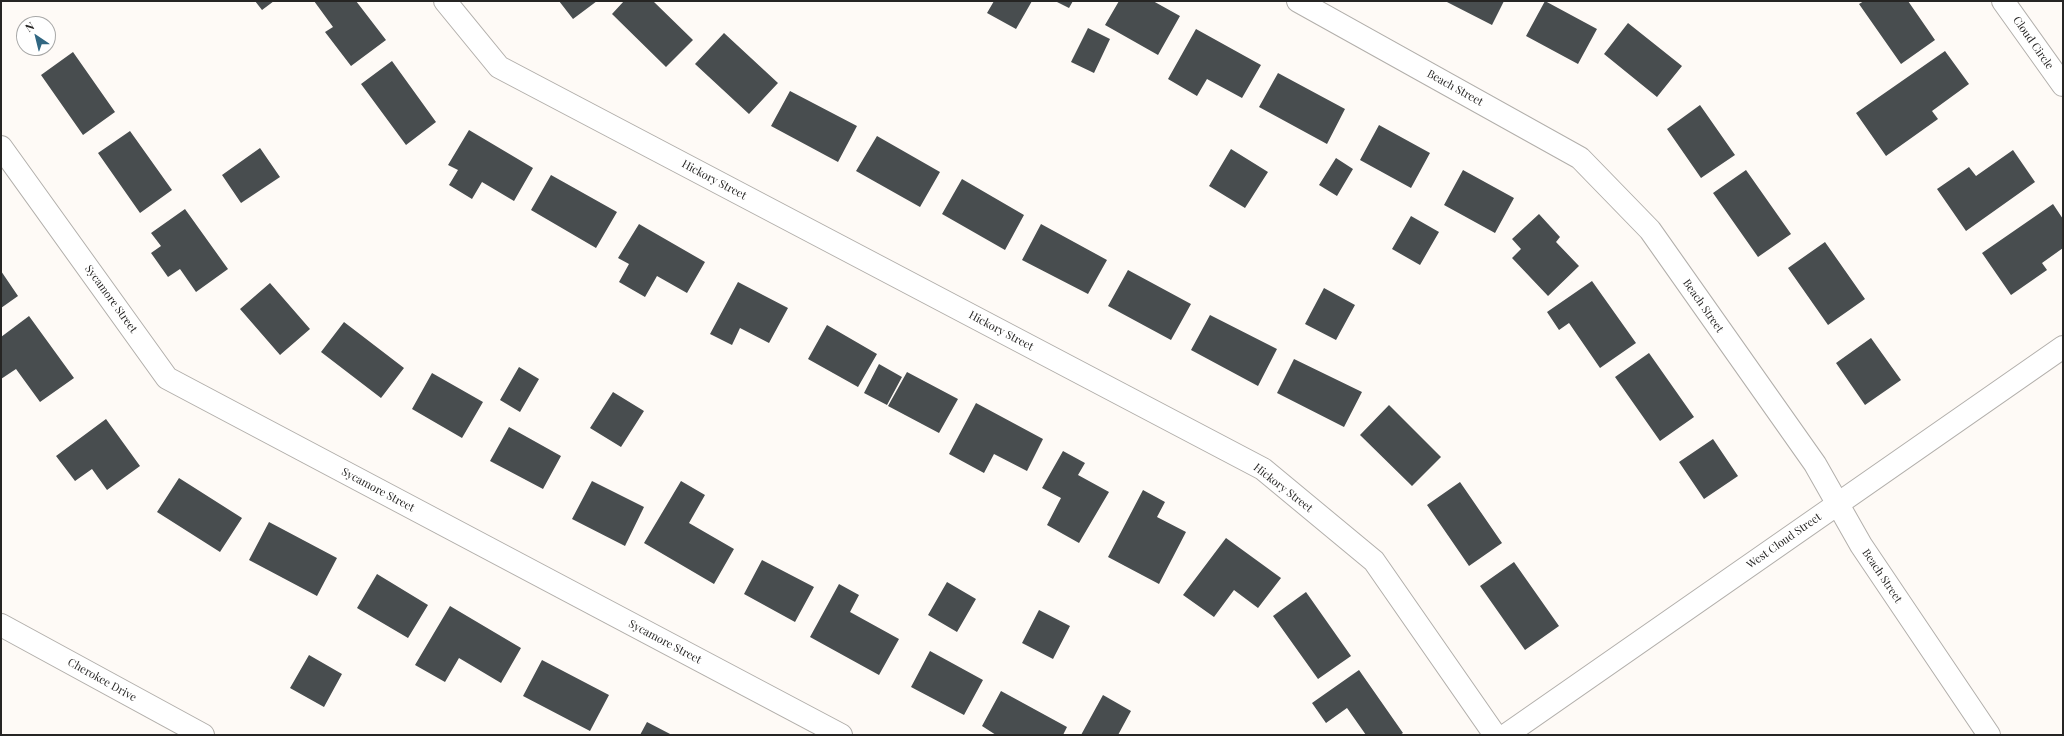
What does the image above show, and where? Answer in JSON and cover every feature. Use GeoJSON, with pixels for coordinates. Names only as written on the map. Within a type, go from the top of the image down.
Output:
{"type":"FeatureCollection","features":[{"type":"Feature","properties":{"kind":"street","name":"Hickory Street"},"geometry":{"type":"LineString","coordinates":[[445,1],[499,67],[1263,469],[1374,561],[1495,735]]}},
{"type":"Feature","properties":{"kind":"street","name":"Beach Street"},"geometry":{"type":"LineString","coordinates":[[1298,1],[1580,158],[1650,230],[1815,464],[1839,503],[1861,544],[1989,735]]}},
{"type":"Feature","properties":{"kind":"street","name":"Cloud Circle"},"geometry":{"type":"LineString","coordinates":[[2003,1],[2063,85]]}},
{"type":"Feature","properties":{"kind":"street","name":"Sycamore Street"},"geometry":{"type":"LineString","coordinates":[[1,147],[167,378],[841,735]]}},
{"type":"Feature","properties":{"kind":"street","name":"West Cloud Street"},"geometry":{"type":"LineString","coordinates":[[1506,735],[2063,347]]}},
{"type":"Feature","properties":{"kind":"street","name":"Cherokee Drive"},"geometry":{"type":"LineString","coordinates":[[1,625],[203,735]]}},
{"type":"Feature","properties":{"kind":"building"},"geometry":{"type":"Polygon","coordinates":[[[255,1],[274,1],[262,10],[255,1]]]}},
{"type":"Feature","properties":{"kind":"building"},"geometry":{"type":"Polygon","coordinates":[[[314,1],[356,1],[386,40],[351,66],[325,32],[333,27],[314,1]]]}},
{"type":"Feature","properties":{"kind":"building"},"geometry":{"type":"Polygon","coordinates":[[[559,1],[597,1],[573,19],[559,1]]]}},
{"type":"Feature","properties":{"kind":"building"},"geometry":{"type":"Polygon","coordinates":[[[624,1],[653,1],[693,40],[666,67],[612,14],[624,1]]]}},
{"type":"Feature","properties":{"kind":"building"},"geometry":{"type":"Polygon","coordinates":[[[994,1],[1032,1],[1016,29],[987,13],[994,1]]]}},
{"type":"Feature","properties":{"kind":"building"},"geometry":{"type":"Polygon","coordinates":[[[1055,1],[1073,1],[1069,8],[1055,1]]]}},
{"type":"Feature","properties":{"kind":"building"},"geometry":{"type":"Polygon","coordinates":[[[1119,1],[1153,1],[1180,16],[1158,55],[1105,25],[1119,1]]]}},
{"type":"Feature","properties":{"kind":"building"},"geometry":{"type":"Polygon","coordinates":[[[1445,1],[1504,1],[1492,25],[1445,1]]]}},
{"type":"Feature","properties":{"kind":"building"},"geometry":{"type":"Polygon","coordinates":[[[1545,1],[1597,29],[1578,64],[1526,36],[1545,1]]]}},
{"type":"Feature","properties":{"kind":"building"},"geometry":{"type":"Polygon","coordinates":[[[1864,1],[1908,1],[1935,40],[1901,64],[1859,4],[1864,1]]]}},
{"type":"Feature","properties":{"kind":"building"},"geometry":{"type":"Polygon","coordinates":[[[1628,23],[1682,66],[1657,97],[1604,54],[1628,23]]]}},
{"type":"Feature","properties":{"kind":"building"},"geometry":{"type":"Polygon","coordinates":[[[1088,28],[1110,39],[1094,73],[1071,62],[1088,28]]]}},
{"type":"Feature","properties":{"kind":"building"},"geometry":{"type":"Polygon","coordinates":[[[1196,29],[1261,65],[1242,98],[1207,79],[1197,96],[1168,79],[1196,29]]]}},
{"type":"Feature","properties":{"kind":"building"},"geometry":{"type":"Polygon","coordinates":[[[724,33],[778,83],[749,114],[695,64],[724,33]]]}},
{"type":"Feature","properties":{"kind":"building"},"geometry":{"type":"Polygon","coordinates":[[[1945,51],[1969,84],[1932,111],[1938,119],[1886,156],[1856,113],[1945,51]]]}},
{"type":"Feature","properties":{"kind":"building"},"geometry":{"type":"Polygon","coordinates":[[[73,52],[115,112],[83,135],[41,75],[73,52]]]}},
{"type":"Feature","properties":{"kind":"building"},"geometry":{"type":"Polygon","coordinates":[[[392,61],[436,122],[406,145],[361,84],[392,61]]]}},
{"type":"Feature","properties":{"kind":"building"},"geometry":{"type":"Polygon","coordinates":[[[1278,73],[1345,109],[1327,144],[1259,107],[1278,73]]]}},
{"type":"Feature","properties":{"kind":"building"},"geometry":{"type":"Polygon","coordinates":[[[790,91],[857,126],[838,162],[771,126],[790,91]]]}},
{"type":"Feature","properties":{"kind":"building"},"geometry":{"type":"Polygon","coordinates":[[[1700,105],[1735,155],[1701,178],[1667,129],[1700,105]]]}},
{"type":"Feature","properties":{"kind":"building"},"geometry":{"type":"Polygon","coordinates":[[[1379,125],[1430,153],[1411,188],[1360,160],[1379,125]]]}},
{"type":"Feature","properties":{"kind":"building"},"geometry":{"type":"Polygon","coordinates":[[[469,130],[533,168],[514,201],[482,182],[472,199],[449,185],[458,170],[448,165],[469,130]]]}},
{"type":"Feature","properties":{"kind":"building"},"geometry":{"type":"Polygon","coordinates":[[[130,131],[172,190],[140,213],[98,153],[130,131]]]}},
{"type":"Feature","properties":{"kind":"building"},"geometry":{"type":"Polygon","coordinates":[[[877,136],[940,172],[920,207],[856,171],[877,136]]]}},
{"type":"Feature","properties":{"kind":"building"},"geometry":{"type":"Polygon","coordinates":[[[260,148],[280,177],[241,203],[222,175],[260,148]]]}},
{"type":"Feature","properties":{"kind":"building"},"geometry":{"type":"Polygon","coordinates":[[[1231,149],[1268,172],[1245,208],[1209,186],[1231,149]]]}},
{"type":"Feature","properties":{"kind":"building"},"geometry":{"type":"Polygon","coordinates":[[[2013,150],[2035,182],[1966,231],[1937,189],[1969,167],[1976,176],[2013,150]]]}},
{"type":"Feature","properties":{"kind":"building"},"geometry":{"type":"Polygon","coordinates":[[[1336,158],[1353,169],[1337,196],[1319,185],[1336,158]]]}},
{"type":"Feature","properties":{"kind":"building"},"geometry":{"type":"Polygon","coordinates":[[[1463,170],[1514,198],[1495,233],[1444,205],[1463,170]]]}},
{"type":"Feature","properties":{"kind":"building"},"geometry":{"type":"Polygon","coordinates":[[[1746,170],[1791,234],[1758,257],[1713,193],[1746,170]]]}},
{"type":"Feature","properties":{"kind":"building"},"geometry":{"type":"Polygon","coordinates":[[[551,175],[617,212],[596,248],[531,210],[551,175]]]}},
{"type":"Feature","properties":{"kind":"building"},"geometry":{"type":"Polygon","coordinates":[[[962,179],[1024,215],[1005,250],[942,214],[962,179]]]}},
{"type":"Feature","properties":{"kind":"building"},"geometry":{"type":"Polygon","coordinates":[[[2053,204],[2063,219],[2063,248],[2042,263],[2047,270],[2011,295],[1982,253],[2053,204]]]}},
{"type":"Feature","properties":{"kind":"building"},"geometry":{"type":"Polygon","coordinates":[[[185,209],[228,269],[196,292],[180,269],[168,277],[151,253],[161,246],[151,233],[185,209]]]}},
{"type":"Feature","properties":{"kind":"building"},"geometry":{"type":"Polygon","coordinates":[[[1539,214],[1560,237],[1556,242],[1579,266],[1548,296],[1512,258],[1521,249],[1512,239],[1539,214]]]}},
{"type":"Feature","properties":{"kind":"building"},"geometry":{"type":"Polygon","coordinates":[[[1411,216],[1439,232],[1420,265],[1392,249],[1411,216]]]}},
{"type":"Feature","properties":{"kind":"building"},"geometry":{"type":"Polygon","coordinates":[[[639,224],[705,262],[687,293],[657,276],[645,297],[619,282],[629,264],[618,258],[639,224]]]}},
{"type":"Feature","properties":{"kind":"building"},"geometry":{"type":"Polygon","coordinates":[[[1041,224],[1107,260],[1088,294],[1022,260],[1041,224]]]}},
{"type":"Feature","properties":{"kind":"building"},"geometry":{"type":"Polygon","coordinates":[[[1825,242],[1865,299],[1828,325],[1788,268],[1825,242]]]}},
{"type":"Feature","properties":{"kind":"building"},"geometry":{"type":"Polygon","coordinates":[[[1128,270],[1191,304],[1171,340],[1108,306],[1128,270]]]}},
{"type":"Feature","properties":{"kind":"building"},"geometry":{"type":"Polygon","coordinates":[[[1,271],[18,296],[1,308],[1,271]]]}},
{"type":"Feature","properties":{"kind":"building"},"geometry":{"type":"Polygon","coordinates":[[[1592,281],[1636,343],[1600,368],[1569,323],[1559,330],[1547,312],[1592,281]]]}},
{"type":"Feature","properties":{"kind":"building"},"geometry":{"type":"Polygon","coordinates":[[[738,282],[788,308],[769,343],[740,328],[732,345],[710,334],[738,282]]]}},
{"type":"Feature","properties":{"kind":"building"},"geometry":{"type":"Polygon","coordinates":[[[270,283],[310,329],[280,355],[240,309],[270,283]]]}},
{"type":"Feature","properties":{"kind":"building"},"geometry":{"type":"Polygon","coordinates":[[[1324,288],[1355,305],[1336,340],[1305,324],[1324,288]]]}},
{"type":"Feature","properties":{"kind":"building"},"geometry":{"type":"Polygon","coordinates":[[[1210,315],[1277,349],[1258,386],[1191,350],[1210,315]]]}},
{"type":"Feature","properties":{"kind":"building"},"geometry":{"type":"Polygon","coordinates":[[[29,316],[74,378],[40,402],[16,369],[1,379],[1,337],[29,316]]]}},
{"type":"Feature","properties":{"kind":"building"},"geometry":{"type":"Polygon","coordinates":[[[344,322],[404,368],[381,398],[321,352],[344,322]]]}},
{"type":"Feature","properties":{"kind":"building"},"geometry":{"type":"Polygon","coordinates":[[[827,325],[877,354],[858,387],[808,359],[827,325]]]}},
{"type":"Feature","properties":{"kind":"building"},"geometry":{"type":"Polygon","coordinates":[[[1871,338],[1901,380],[1865,405],[1836,363],[1871,338]]]}},
{"type":"Feature","properties":{"kind":"building"},"geometry":{"type":"Polygon","coordinates":[[[1649,353],[1694,417],[1660,441],[1615,377],[1649,353]]]}},
{"type":"Feature","properties":{"kind":"building"},"geometry":{"type":"Polygon","coordinates":[[[1294,359],[1362,392],[1344,427],[1277,393],[1294,359]]]}},
{"type":"Feature","properties":{"kind":"building"},"geometry":{"type":"Polygon","coordinates":[[[879,364],[902,377],[887,405],[864,393],[879,364]]]}},
{"type":"Feature","properties":{"kind":"building"},"geometry":{"type":"Polygon","coordinates":[[[519,367],[539,379],[520,412],[500,400],[519,367]]]}},
{"type":"Feature","properties":{"kind":"building"},"geometry":{"type":"Polygon","coordinates":[[[907,372],[958,399],[939,433],[888,406],[907,372]]]}},
{"type":"Feature","properties":{"kind":"building"},"geometry":{"type":"Polygon","coordinates":[[[432,373],[483,402],[462,438],[412,409],[432,373]]]}},
{"type":"Feature","properties":{"kind":"building"},"geometry":{"type":"Polygon","coordinates":[[[613,392],[644,411],[621,447],[590,428],[613,392]]]}},
{"type":"Feature","properties":{"kind":"building"},"geometry":{"type":"Polygon","coordinates":[[[976,403],[1043,439],[1027,471],[994,454],[984,473],[949,454],[976,403]]]}},
{"type":"Feature","properties":{"kind":"building"},"geometry":{"type":"Polygon","coordinates":[[[1389,405],[1441,457],[1412,486],[1360,435],[1389,405]]]}},
{"type":"Feature","properties":{"kind":"building"},"geometry":{"type":"Polygon","coordinates":[[[106,419],[140,466],[107,490],[92,469],[75,481],[56,456],[106,419]]]}},
{"type":"Feature","properties":{"kind":"building"},"geometry":{"type":"Polygon","coordinates":[[[509,427],[561,456],[543,489],[490,461],[509,427]]]}},
{"type":"Feature","properties":{"kind":"building"},"geometry":{"type":"Polygon","coordinates":[[[1713,439],[1738,476],[1704,499],[1679,462],[1713,439]]]}},
{"type":"Feature","properties":{"kind":"building"},"geometry":{"type":"Polygon","coordinates":[[[1063,451],[1085,463],[1078,475],[1109,492],[1079,543],[1047,525],[1061,498],[1042,488],[1063,451]]]}},
{"type":"Feature","properties":{"kind":"building"},"geometry":{"type":"Polygon","coordinates":[[[179,478],[242,518],[220,552],[157,512],[179,478]]]}},
{"type":"Feature","properties":{"kind":"building"},"geometry":{"type":"Polygon","coordinates":[[[592,481],[644,507],[625,546],[572,519],[592,481]]]}},
{"type":"Feature","properties":{"kind":"building"},"geometry":{"type":"Polygon","coordinates":[[[681,481],[705,495],[689,523],[734,549],[714,584],[644,543],[681,481]]]}},
{"type":"Feature","properties":{"kind":"building"},"geometry":{"type":"Polygon","coordinates":[[[1460,482],[1502,543],[1469,566],[1427,505],[1460,482]]]}},
{"type":"Feature","properties":{"kind":"building"},"geometry":{"type":"Polygon","coordinates":[[[1143,490],[1165,502],[1157,517],[1186,532],[1159,584],[1108,557],[1143,490]]]}},
{"type":"Feature","properties":{"kind":"building"},"geometry":{"type":"Polygon","coordinates":[[[269,522],[337,558],[317,596],[249,560],[269,522]]]}},
{"type":"Feature","properties":{"kind":"building"},"geometry":{"type":"Polygon","coordinates":[[[1226,538],[1281,578],[1258,608],[1234,590],[1214,617],[1183,595],[1226,538]]]}},
{"type":"Feature","properties":{"kind":"building"},"geometry":{"type":"Polygon","coordinates":[[[762,560],[814,587],[795,622],[744,594],[762,560]]]}},
{"type":"Feature","properties":{"kind":"building"},"geometry":{"type":"Polygon","coordinates":[[[1514,562],[1559,626],[1525,650],[1480,586],[1514,562]]]}},
{"type":"Feature","properties":{"kind":"building"},"geometry":{"type":"Polygon","coordinates":[[[377,574],[428,605],[408,638],[357,608],[377,574]]]}},
{"type":"Feature","properties":{"kind":"building"},"geometry":{"type":"Polygon","coordinates":[[[947,582],[976,599],[957,632],[928,615],[947,582]]]}},
{"type":"Feature","properties":{"kind":"building"},"geometry":{"type":"Polygon","coordinates":[[[839,584],[859,595],[850,612],[899,639],[879,675],[810,637],[839,584]]]}},
{"type":"Feature","properties":{"kind":"building"},"geometry":{"type":"Polygon","coordinates":[[[1306,592],[1351,656],[1318,679],[1273,616],[1306,592]]]}},
{"type":"Feature","properties":{"kind":"building"},"geometry":{"type":"Polygon","coordinates":[[[450,606],[521,648],[501,683],[459,658],[445,682],[415,665],[450,606]]]}},
{"type":"Feature","properties":{"kind":"building"},"geometry":{"type":"Polygon","coordinates":[[[1039,610],[1070,626],[1053,659],[1022,643],[1039,610]]]}},
{"type":"Feature","properties":{"kind":"building"},"geometry":{"type":"Polygon","coordinates":[[[930,651],[983,680],[964,715],[911,687],[930,651]]]}},
{"type":"Feature","properties":{"kind":"building"},"geometry":{"type":"Polygon","coordinates":[[[309,655],[342,674],[324,707],[290,688],[309,655]]]}},
{"type":"Feature","properties":{"kind":"building"},"geometry":{"type":"Polygon","coordinates":[[[542,660],[609,695],[590,731],[523,696],[542,660]]]}},
{"type":"Feature","properties":{"kind":"building"},"geometry":{"type":"Polygon","coordinates":[[[1359,670],[1403,733],[1400,735],[1366,735],[1347,708],[1326,723],[1312,703],[1359,670]]]}},
{"type":"Feature","properties":{"kind":"building"},"geometry":{"type":"Polygon","coordinates":[[[1001,691],[1067,727],[1063,735],[996,735],[982,726],[1001,691]]]}},
{"type":"Feature","properties":{"kind":"building"},"geometry":{"type":"Polygon","coordinates":[[[1103,695],[1131,711],[1118,735],[1081,735],[1103,695]]]}},
{"type":"Feature","properties":{"kind":"building"},"geometry":{"type":"Polygon","coordinates":[[[647,722],[672,735],[640,735],[647,722]]]}}]}
